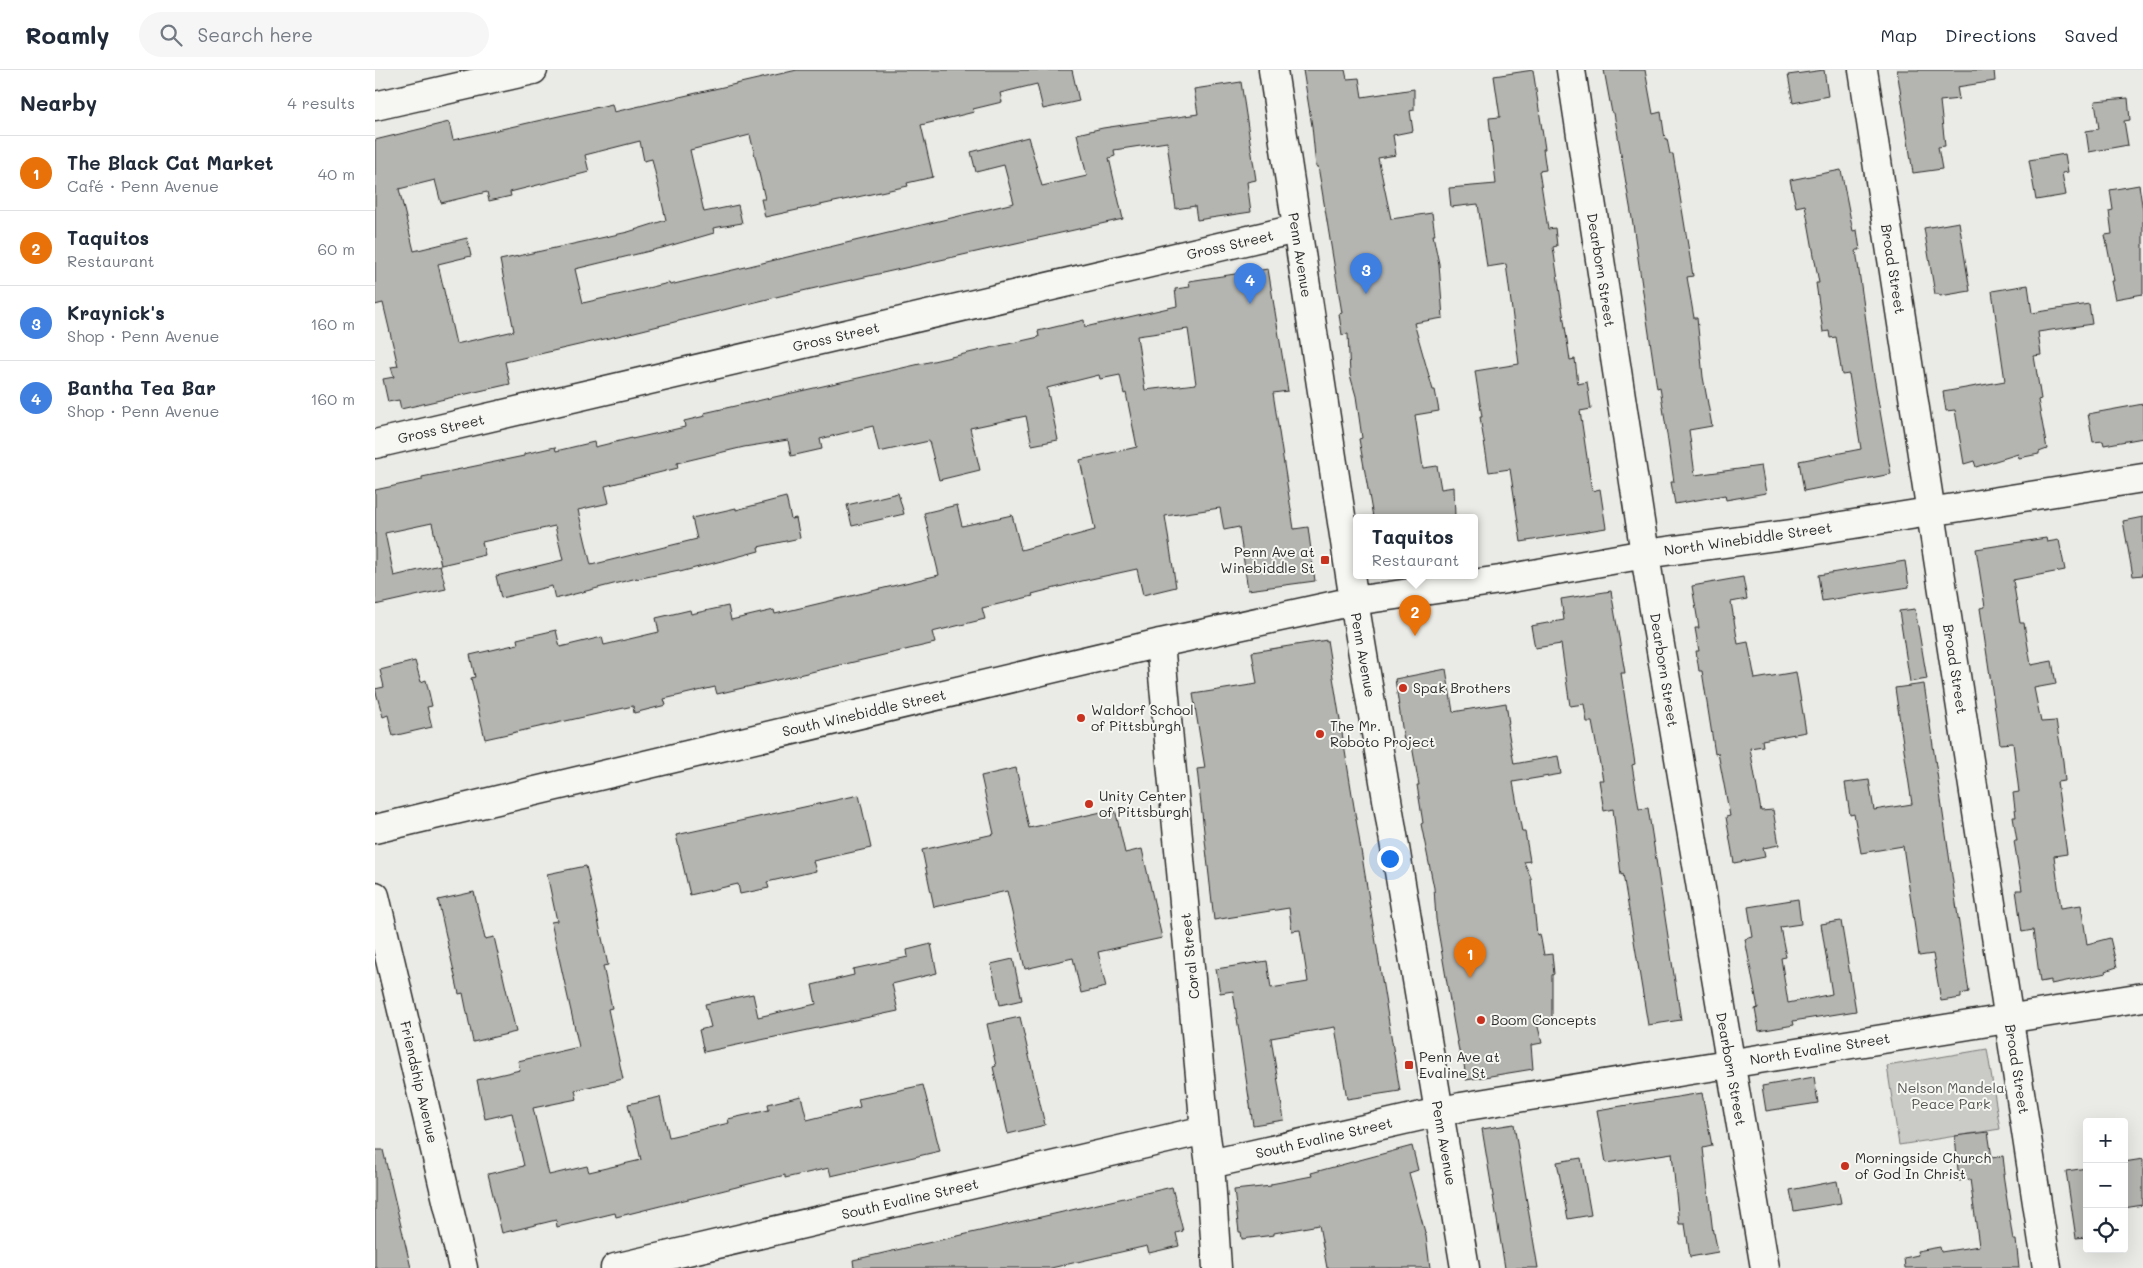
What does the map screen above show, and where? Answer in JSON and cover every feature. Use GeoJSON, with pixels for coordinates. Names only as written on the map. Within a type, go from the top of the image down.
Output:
{"type":"FeatureCollection","features":[{"type":"Feature","properties":{"kind":"street"},"geometry":{"type":"LineString","coordinates":[[375,106],[533,70]]}},
{"type":"Feature","properties":{"kind":"street","name":"Penn Avenue"},"geometry":{"type":"LineString","coordinates":[[1273,70],[1354,601],[1465,1268]]}},
{"type":"Feature","properties":{"kind":"street","name":"Dearborn Street"},"geometry":{"type":"LineString","coordinates":[[1571,70],[1645,554],[1765,1268]]}},
{"type":"Feature","properties":{"kind":"street","name":"Broad Street"},"geometry":{"type":"LineString","coordinates":[[1863,70],[2047,1268]]}},
{"type":"Feature","properties":{"kind":"street","name":"Gross Street"},"geometry":{"type":"LineString","coordinates":[[375,444],[1296,229]]}},
{"type":"Feature","properties":{"kind":"street","name":"North Winebiddle Street"},"geometry":{"type":"LineString","coordinates":[[1354,601],[1500,580],[1645,554],[1791,534],[2143,478]]}},
{"type":"Feature","properties":{"kind":"street","name":"South Winebiddle Street"},"geometry":{"type":"LineString","coordinates":[[375,829],[1160,644],[1354,601]]}},
{"type":"Feature","properties":{"kind":"street","name":"Coral Street"},"geometry":{"type":"LineString","coordinates":[[1160,644],[1205,1130],[1210,1164],[1217,1268]]}},
{"type":"Feature","properties":{"kind":"street","name":"Friendship Avenue"},"geometry":{"type":"LineString","coordinates":[[375,896],[463,1268]]}},
{"type":"Feature","properties":{"kind":"street","name":"North Evaline Street"},"geometry":{"type":"LineString","coordinates":[[1439,1112],[2143,997]]}},
{"type":"Feature","properties":{"kind":"street","name":"South Evaline Street"},"geometry":{"type":"LineString","coordinates":[[1210,1164],[1439,1112]]}},
{"type":"Feature","properties":{"kind":"street","name":"South Evaline Street"},"geometry":{"type":"LineString","coordinates":[[615,1268],[1205,1130]]}},
{"type":"Feature","properties":{"kind":"green space","name":"Nelson Mandela Peace Park"},"geometry":{"type":"Polygon","coordinates":[[[1987,1049],[2000,1129],[1899,1145],[1887,1066],[1987,1049]]]}},
{"type":"Feature","properties":{"kind":"building"},"geometry":{"type":"Polygon","coordinates":[[[797,70],[1072,70],[1079,101],[1043,109],[1037,84],[1000,93],[1002,102],[973,109],[974,112],[921,125],[933,177],[907,183],[908,186],[765,217],[761,199],[765,199],[750,135],[690,150],[704,212],[738,205],[742,223],[713,228],[714,233],[575,269],[583,303],[669,283],[670,285],[1014,203],[1004,165],[976,172],[971,152],[1028,137],[1042,186],[1087,176],[1077,134],[1103,128],[1198,114],[1194,89],[1241,82],[1256,180],[1247,182],[1251,212],[1197,220],[1195,206],[1176,209],[1167,142],[1114,150],[1115,156],[1109,158],[1123,219],[780,296],[505,362],[510,384],[401,409],[399,400],[388,402],[383,379],[394,377],[391,367],[398,366],[383,303],[375,305],[375,140],[449,122],[453,140],[612,104],[614,112],[797,70]],[[640,141],[585,155],[589,172],[510,192],[511,196],[489,201],[487,192],[441,203],[435,180],[399,189],[414,251],[467,238],[471,256],[438,264],[456,344],[514,331],[500,260],[628,232],[666,220],[652,159],[644,161],[640,141]]]}},
{"type":"Feature","properties":{"kind":"building"},"geometry":{"type":"Polygon","coordinates":[[[1303,70],[1345,70],[1347,79],[1359,78],[1362,97],[1414,89],[1414,110],[1410,111],[1413,131],[1393,135],[1396,155],[1378,158],[1391,219],[1432,213],[1435,235],[1433,235],[1439,264],[1443,318],[1414,323],[1433,390],[1435,390],[1439,411],[1415,415],[1423,468],[1437,466],[1441,489],[1454,487],[1455,514],[1372,514],[1359,439],[1362,438],[1356,396],[1350,375],[1348,334],[1342,335],[1339,314],[1342,313],[1318,166],[1316,167],[1303,70]]]}},
{"type":"Feature","properties":{"kind":"building"},"geometry":{"type":"Polygon","coordinates":[[[1533,70],[1545,149],[1543,149],[1546,170],[1539,171],[1548,229],[1555,228],[1557,246],[1553,247],[1570,360],[1575,359],[1578,384],[1587,382],[1591,409],[1580,411],[1592,491],[1600,489],[1606,528],[1521,542],[1510,469],[1489,472],[1475,371],[1519,364],[1506,264],[1487,267],[1478,204],[1451,207],[1449,188],[1496,184],[1489,118],[1500,117],[1494,76],[1533,70]]]}},
{"type":"Feature","properties":{"kind":"building"},"geometry":{"type":"Polygon","coordinates":[[[1604,70],[1645,70],[1653,114],[1661,112],[1665,139],[1667,139],[1670,154],[1673,154],[1693,276],[1687,277],[1694,318],[1697,318],[1703,377],[1712,426],[1689,430],[1695,475],[1761,466],[1766,493],[1726,500],[1725,495],[1675,504],[1671,482],[1674,482],[1660,387],[1657,388],[1633,224],[1614,113],[1612,113],[1604,70]]]}},
{"type":"Feature","properties":{"kind":"building"},"geometry":{"type":"Polygon","coordinates":[[[1824,70],[1828,96],[1793,103],[1788,75],[1824,70]]]}},
{"type":"Feature","properties":{"kind":"building"},"geometry":{"type":"Polygon","coordinates":[[[1897,70],[1994,70],[1995,81],[1957,87],[1959,99],[1940,101],[1945,146],[1938,147],[1942,169],[1913,173],[1897,70]]]}},
{"type":"Feature","properties":{"kind":"building"},"geometry":{"type":"Polygon","coordinates":[[[2128,98],[2130,120],[2124,121],[2128,145],[2089,152],[2086,131],[2099,129],[2095,101],[2128,98]]]}},
{"type":"Feature","properties":{"kind":"building"},"geometry":{"type":"Polygon","coordinates":[[[2065,154],[2068,172],[2062,173],[2066,195],[2036,200],[2029,160],[2065,154]]]}},
{"type":"Feature","properties":{"kind":"building"},"geometry":{"type":"Polygon","coordinates":[[[1841,170],[1853,231],[1857,230],[1860,250],[1856,250],[1873,371],[1891,474],[1804,491],[1799,461],[1861,449],[1849,374],[1842,375],[1836,337],[1830,338],[1829,331],[1823,332],[1816,283],[1819,283],[1805,205],[1796,207],[1790,180],[1841,170]]]}},
{"type":"Feature","properties":{"kind":"building"},"geometry":{"type":"Polygon","coordinates":[[[2139,185],[2143,211],[2143,294],[2115,299],[2111,281],[2114,281],[2105,235],[2112,234],[2109,211],[2113,210],[2110,190],[2139,185]]]}},
{"type":"Feature","properties":{"kind":"building"},"geometry":{"type":"Polygon","coordinates":[[[1959,222],[1970,291],[1940,296],[1935,294],[1924,228],[1959,222]]]}},
{"type":"Feature","properties":{"kind":"building"},"geometry":{"type":"Polygon","coordinates":[[[1268,269],[1288,391],[1273,393],[1294,529],[1308,527],[1315,581],[1248,590],[1239,527],[1224,530],[1220,508],[1165,516],[1176,587],[1143,595],[1137,569],[1082,581],[1032,594],[1033,596],[982,608],[985,619],[932,632],[935,643],[717,694],[715,687],[664,699],[666,705],[634,713],[633,706],[485,739],[471,678],[475,677],[470,655],[518,644],[517,639],[556,630],[560,647],[602,637],[604,645],[659,632],[656,618],[690,610],[691,614],[728,606],[731,620],[774,610],[775,614],[939,575],[924,513],[957,505],[962,526],[1012,515],[1021,550],[1095,530],[1080,460],[1137,447],[1126,393],[1124,394],[1120,375],[1100,379],[1099,375],[1047,388],[1058,440],[1032,445],[1026,416],[970,428],[980,470],[939,480],[929,441],[879,452],[873,426],[820,439],[822,449],[791,456],[788,440],[744,447],[677,463],[678,468],[605,486],[609,503],[578,510],[591,565],[697,539],[692,518],[736,508],[736,510],[786,497],[791,519],[796,518],[800,538],[758,547],[759,551],[680,572],[679,570],[637,578],[555,599],[552,586],[501,598],[496,576],[563,560],[555,526],[482,542],[485,555],[441,565],[432,523],[385,533],[394,576],[440,565],[446,589],[375,605],[375,490],[422,480],[422,477],[524,456],[524,454],[555,447],[556,451],[594,442],[595,447],[685,427],[684,421],[705,416],[704,413],[1039,337],[1038,331],[1084,320],[1085,327],[1177,306],[1175,289],[1190,287],[1189,281],[1268,269]],[[1188,329],[1137,336],[1145,390],[1196,384],[1188,329]]]}},
{"type":"Feature","properties":{"kind":"building"},"geometry":{"type":"Polygon","coordinates":[[[2028,285],[2032,313],[2089,304],[2092,324],[2038,332],[2041,355],[2034,356],[2041,399],[2038,400],[2047,449],[2039,452],[2039,454],[2019,458],[2018,454],[1976,467],[1974,461],[1964,464],[1955,410],[1946,411],[1943,392],[2005,381],[1992,291],[2028,285]]]}},
{"type":"Feature","properties":{"kind":"building"},"geometry":{"type":"Polygon","coordinates":[[[2143,404],[2143,438],[2104,445],[2103,441],[2093,442],[2088,414],[2143,404]]]}},
{"type":"Feature","properties":{"kind":"building"},"geometry":{"type":"Polygon","coordinates":[[[898,493],[904,514],[852,526],[847,505],[898,493]]]}},
{"type":"Feature","properties":{"kind":"building"},"geometry":{"type":"Polygon","coordinates":[[[2143,517],[2143,575],[2133,576],[2123,521],[2143,517]]]}},
{"type":"Feature","properties":{"kind":"building"},"geometry":{"type":"Polygon","coordinates":[[[2046,538],[2047,542],[2059,540],[2065,570],[2013,580],[2020,623],[2024,623],[2031,665],[2052,661],[2056,684],[2034,688],[2041,722],[2056,721],[2063,761],[2065,781],[2057,782],[2067,854],[2054,856],[2061,908],[2081,905],[2087,944],[2110,938],[2117,967],[2105,971],[2106,973],[2051,984],[2051,980],[2040,982],[2033,930],[2022,932],[2016,890],[2022,890],[2014,841],[2017,841],[2013,817],[2016,817],[2013,793],[2019,792],[2013,743],[2000,744],[1980,608],[1985,607],[1976,549],[2046,538]]]}},
{"type":"Feature","properties":{"kind":"building"},"geometry":{"type":"Polygon","coordinates":[[[1905,561],[1909,587],[1822,601],[1818,575],[1905,561]]]}},
{"type":"Feature","properties":{"kind":"building"},"geometry":{"type":"Polygon","coordinates":[[[1743,577],[1747,599],[1731,602],[1738,644],[1748,642],[1755,679],[1796,672],[1806,732],[1762,740],[1763,746],[1750,748],[1761,811],[1773,810],[1779,845],[1763,848],[1765,857],[1734,863],[1726,817],[1730,816],[1718,753],[1715,754],[1702,671],[1699,671],[1696,651],[1699,651],[1695,628],[1699,628],[1692,586],[1743,577]]]}},
{"type":"Feature","properties":{"kind":"building"},"geometry":{"type":"Polygon","coordinates":[[[1611,591],[1625,673],[1621,673],[1635,764],[1632,765],[1639,809],[1648,808],[1681,1020],[1648,1025],[1623,874],[1621,875],[1613,809],[1604,811],[1599,780],[1603,780],[1592,722],[1587,722],[1584,704],[1570,706],[1561,644],[1535,648],[1531,626],[1564,620],[1561,599],[1611,591]]]}},
{"type":"Feature","properties":{"kind":"building"},"geometry":{"type":"Polygon","coordinates":[[[1915,609],[1927,679],[1910,682],[1899,611],[1915,609]]]}},
{"type":"Feature","properties":{"kind":"building"},"geometry":{"type":"Polygon","coordinates":[[[1327,640],[1400,1091],[1347,1099],[1335,1027],[1271,1038],[1284,1120],[1253,1125],[1233,991],[1220,993],[1216,969],[1267,961],[1271,988],[1308,982],[1300,930],[1292,931],[1289,908],[1214,920],[1197,769],[1205,768],[1193,694],[1257,684],[1252,652],[1327,640]]]}},
{"type":"Feature","properties":{"kind":"building"},"geometry":{"type":"Polygon","coordinates":[[[415,661],[421,682],[426,680],[432,706],[427,707],[432,727],[393,736],[388,715],[383,717],[375,689],[384,687],[380,670],[415,661]]]}},
{"type":"Feature","properties":{"kind":"building"},"geometry":{"type":"Polygon","coordinates":[[[1446,669],[1453,712],[1506,703],[1509,724],[1507,724],[1514,764],[1558,756],[1561,774],[1513,782],[1522,832],[1525,832],[1530,861],[1524,862],[1531,878],[1537,935],[1540,934],[1544,955],[1552,954],[1554,974],[1552,975],[1552,1020],[1537,1023],[1542,1043],[1531,1045],[1533,1069],[1466,1080],[1463,1056],[1460,1056],[1455,1030],[1436,919],[1434,888],[1421,824],[1423,823],[1417,785],[1419,785],[1411,740],[1404,741],[1395,679],[1446,669]]]}},
{"type":"Feature","properties":{"kind":"building"},"geometry":{"type":"Polygon","coordinates":[[[1924,684],[1969,992],[1961,994],[1961,998],[1941,1001],[1933,954],[1919,956],[1903,846],[1861,853],[1854,814],[1850,815],[1845,783],[1869,780],[1874,810],[1912,804],[1895,688],[1924,684]]]}},
{"type":"Feature","properties":{"kind":"building"},"geometry":{"type":"Polygon","coordinates":[[[1016,768],[1029,828],[1115,809],[1125,853],[1142,849],[1162,938],[1098,952],[1106,987],[1081,993],[1073,958],[1025,969],[1007,891],[934,907],[922,850],[994,834],[981,776],[1016,768]]]}},
{"type":"Feature","properties":{"kind":"building"},"geometry":{"type":"Polygon","coordinates":[[[859,795],[871,848],[813,861],[816,871],[767,882],[769,888],[740,894],[738,884],[690,895],[676,835],[859,795]]]}},
{"type":"Feature","properties":{"kind":"building"},"geometry":{"type":"Polygon","coordinates":[[[586,866],[608,965],[603,966],[612,1008],[608,1009],[623,1079],[575,1090],[577,1099],[533,1108],[549,1175],[587,1166],[589,1172],[641,1160],[628,1104],[660,1097],[669,1137],[729,1123],[728,1119],[769,1110],[768,1104],[801,1096],[807,1120],[860,1107],[858,1099],[923,1085],[940,1151],[831,1176],[829,1168],[785,1178],[785,1175],[616,1217],[615,1213],[557,1227],[556,1220],[502,1233],[488,1174],[524,1166],[512,1113],[485,1119],[477,1080],[520,1070],[518,1061],[579,1047],[551,922],[557,921],[547,874],[586,866]]]}},
{"type":"Feature","properties":{"kind":"building"},"geometry":{"type":"Polygon","coordinates":[[[474,892],[485,939],[494,937],[516,1032],[473,1042],[463,993],[459,994],[438,900],[474,892]]]}},
{"type":"Feature","properties":{"kind":"building"},"geometry":{"type":"Polygon","coordinates":[[[1798,899],[1801,924],[1780,927],[1786,957],[1781,958],[1788,1003],[1832,994],[1821,924],[1841,921],[1856,1011],[1793,1021],[1794,1025],[1759,1031],[1755,1009],[1758,1008],[1745,939],[1753,937],[1748,907],[1798,899]]]}},
{"type":"Feature","properties":{"kind":"building"},"geometry":{"type":"Polygon","coordinates":[[[931,944],[937,973],[892,984],[898,1011],[704,1052],[699,1030],[711,1027],[705,1004],[753,994],[758,1017],[816,1004],[812,985],[854,975],[853,969],[908,957],[907,950],[931,944]]]}},
{"type":"Feature","properties":{"kind":"building"},"geometry":{"type":"Polygon","coordinates":[[[1013,959],[1022,1000],[1000,1005],[991,964],[1013,959]]]}},
{"type":"Feature","properties":{"kind":"building"},"geometry":{"type":"Polygon","coordinates":[[[1020,1017],[1045,1125],[1008,1134],[993,1067],[996,1066],[987,1024],[1020,1017]]]}},
{"type":"Feature","properties":{"kind":"building"},"geometry":{"type":"Polygon","coordinates":[[[1814,1077],[1818,1103],[1766,1111],[1762,1086],[1814,1077]]]}},
{"type":"Feature","properties":{"kind":"building"},"geometry":{"type":"Polygon","coordinates":[[[1702,1093],[1712,1146],[1703,1148],[1713,1233],[1718,1252],[1690,1257],[1685,1224],[1679,1224],[1672,1153],[1606,1163],[1597,1110],[1702,1093]]]}},
{"type":"Feature","properties":{"kind":"building"},"geometry":{"type":"Polygon","coordinates":[[[1514,1124],[1538,1268],[1505,1268],[1482,1129],[1514,1124]]]}},
{"type":"Feature","properties":{"kind":"building"},"geometry":{"type":"Polygon","coordinates":[[[1988,1132],[1992,1158],[2003,1156],[2005,1174],[2003,1174],[2013,1240],[2016,1240],[2019,1268],[1905,1268],[1904,1258],[1918,1255],[1917,1251],[1940,1247],[1941,1252],[1979,1246],[1970,1179],[1959,1181],[1955,1136],[1988,1132]]]}},
{"type":"Feature","properties":{"kind":"building"},"geometry":{"type":"Polygon","coordinates":[[[1412,1146],[1418,1170],[1409,1173],[1426,1236],[1430,1268],[1327,1268],[1319,1225],[1274,1233],[1274,1235],[1242,1239],[1241,1232],[1239,1232],[1234,1190],[1271,1186],[1271,1184],[1312,1176],[1311,1173],[1412,1146]]]}},
{"type":"Feature","properties":{"kind":"building"},"geometry":{"type":"Polygon","coordinates":[[[375,1150],[383,1150],[411,1268],[375,1268],[375,1150]]]}},
{"type":"Feature","properties":{"kind":"building"},"geometry":{"type":"Polygon","coordinates":[[[1581,1158],[1591,1215],[1568,1219],[1557,1162],[1581,1158]]]}},
{"type":"Feature","properties":{"kind":"building"},"geometry":{"type":"Polygon","coordinates":[[[2143,1159],[2143,1205],[2128,1207],[2128,1161],[2143,1159]]]}},
{"type":"Feature","properties":{"kind":"building"},"geometry":{"type":"Polygon","coordinates":[[[2083,1169],[2083,1237],[2076,1238],[2066,1171],[2083,1169]]]}},
{"type":"Feature","properties":{"kind":"building"},"geometry":{"type":"Polygon","coordinates":[[[1837,1181],[1841,1203],[1794,1211],[1790,1190],[1837,1181]]]}},
{"type":"Feature","properties":{"kind":"building"},"geometry":{"type":"Polygon","coordinates":[[[1172,1187],[1183,1231],[1176,1233],[1179,1246],[1149,1253],[1147,1246],[1051,1268],[854,1268],[853,1260],[1172,1187]]]}},
{"type":"Feature","properties":{"kind":"place","name":"Kraynick's"},"geometry":{"type":"Point","coordinates":[1366,294]}},
{"type":"Feature","properties":{"kind":"place","name":"Bantha Tea Bar"},"geometry":{"type":"Point","coordinates":[1250,304]}},
{"type":"Feature","properties":{"kind":"place","name":"Penn Ave at Winebiddle St"},"geometry":{"type":"Point","coordinates":[1325,560]}},
{"type":"Feature","properties":{"kind":"place","name":"Taquitos"},"geometry":{"type":"Point","coordinates":[1415,636]}},
{"type":"Feature","properties":{"kind":"place","name":"Spak Brothers"},"geometry":{"type":"Point","coordinates":[1403,688]}},
{"type":"Feature","properties":{"kind":"place","name":"Waldorf School of Pittsburgh"},"geometry":{"type":"Point","coordinates":[1081,718]}},
{"type":"Feature","properties":{"kind":"place","name":"The Mr. Roboto Project"},"geometry":{"type":"Point","coordinates":[1320,734]}},
{"type":"Feature","properties":{"kind":"place","name":"Unity Center of Pittsburgh"},"geometry":{"type":"Point","coordinates":[1089,804]}},
{"type":"Feature","properties":{"kind":"place","name":"The Black Cat Market"},"geometry":{"type":"Point","coordinates":[1470,978]}},
{"type":"Feature","properties":{"kind":"place","name":"Boom Concepts"},"geometry":{"type":"Point","coordinates":[1481,1020]}},
{"type":"Feature","properties":{"kind":"place","name":"Penn Ave at Evaline St"},"geometry":{"type":"Point","coordinates":[1409,1065]}},
{"type":"Feature","properties":{"kind":"place","name":"Morningside Church of God In Christ"},"geometry":{"type":"Point","coordinates":[1845,1166]}}]}
